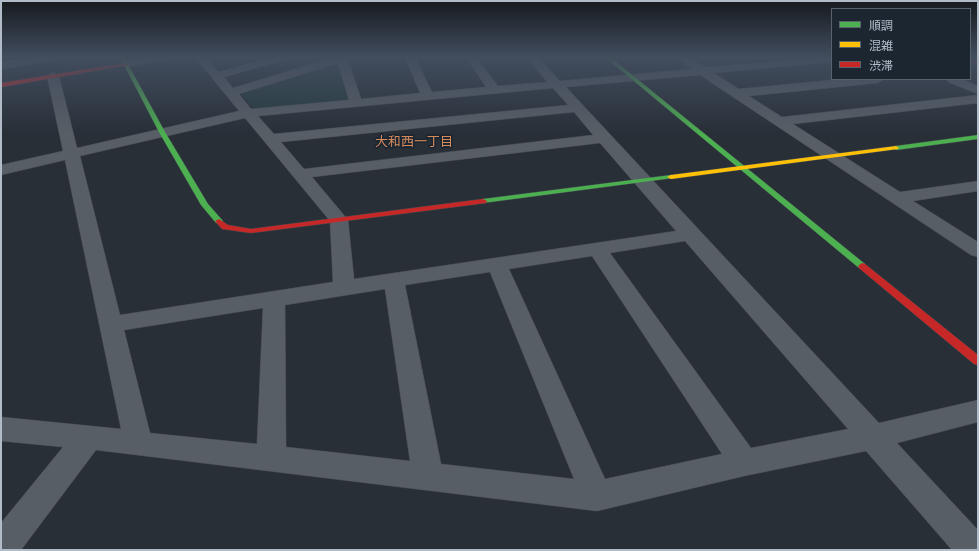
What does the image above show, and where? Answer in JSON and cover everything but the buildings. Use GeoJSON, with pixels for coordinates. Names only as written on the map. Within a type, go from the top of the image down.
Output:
{"type":"FeatureCollection","features":[{"type":"Feature","properties":{"kind":"street"},"geometry":{"type":"LineString","coordinates":[[57,83],[70,154],[112,324],[139,444]]}},
{"type":"Feature","properties":{"kind":"street"},"geometry":{"type":"LineString","coordinates":[[136,83],[162,132],[205,205],[225,226],[251,231],[978,137]]}},
{"type":"Feature","properties":{"kind":"street"},"geometry":{"type":"LineString","coordinates":[[222,83],[339,220],[344,288]]}},
{"type":"Feature","properties":{"kind":"street"},"geometry":{"type":"LineString","coordinates":[[230,93],[262,83]]}},
{"type":"Feature","properties":{"kind":"street"},"geometry":{"type":"LineString","coordinates":[[350,83],[356,103]]}},
{"type":"Feature","properties":{"kind":"street"},"geometry":{"type":"LineString","coordinates":[[422,83],[428,96]]}},
{"type":"Feature","properties":{"kind":"street"},"geometry":{"type":"LineString","coordinates":[[489,83],[494,90]]}},
{"type":"Feature","properties":{"kind":"street"},"geometry":{"type":"LineString","coordinates":[[1,170],[248,113],[571,83]]}},
{"type":"Feature","properties":{"kind":"street"},"geometry":{"type":"LineString","coordinates":[[639,83],[978,361]]}},
{"type":"Feature","properties":{"kind":"street"},"geometry":{"type":"LineString","coordinates":[[721,83],[978,251]]}},
{"type":"Feature","properties":{"kind":"street"},"geometry":{"type":"LineString","coordinates":[[737,93],[841,83]]}},
{"type":"Feature","properties":{"kind":"street"},"geometry":{"type":"LineString","coordinates":[[961,83],[978,90]]}},
{"type":"Feature","properties":{"kind":"street"},"geometry":{"type":"LineString","coordinates":[[557,84],[974,550]]}},
{"type":"Feature","properties":{"kind":"street"},"geometry":{"type":"LineString","coordinates":[[779,121],[978,99]]}},
{"type":"Feature","properties":{"kind":"street"},"geometry":{"type":"LineString","coordinates":[[270,139],[578,108]]}},
{"type":"Feature","properties":{"kind":"street"},"geometry":{"type":"LineString","coordinates":[[300,174],[605,138]]}},
{"type":"Feature","properties":{"kind":"street"},"geometry":{"type":"LineString","coordinates":[[897,198],[977,187]]}},
{"type":"Feature","properties":{"kind":"street"},"geometry":{"type":"LineString","coordinates":[[112,324],[692,234]]}},
{"type":"Feature","properties":{"kind":"street"},"geometry":{"type":"LineString","coordinates":[[597,249],[744,463]]}},
{"type":"Feature","properties":{"kind":"street"},"geometry":{"type":"LineString","coordinates":[[497,265],[597,496]]}},
{"type":"Feature","properties":{"kind":"street"},"geometry":{"type":"LineString","coordinates":[[394,281],[428,477]]}},
{"type":"Feature","properties":{"kind":"street"},"geometry":{"type":"LineString","coordinates":[[271,459],[274,299]]}},
{"type":"Feature","properties":{"kind":"street"},"geometry":{"type":"LineString","coordinates":[[1,429],[89,437],[597,496],[744,463],[873,437],[978,411]]}},
{"type":"Feature","properties":{"kind":"street"},"geometry":{"type":"LineString","coordinates":[[1,548],[89,437]]}},
{"type":"Feature","properties":{"kind":"green space"},"geometry":{"type":"Polygon","coordinates":[[[275,83],[347,83],[349,99],[344,101],[255,109],[241,94],[275,83]]]}},
{"type":"Feature","properties":{"kind":"traffic: fast"},"geometry":{"type":"LineString","coordinates":[[136,83],[162,132],[205,205],[219,221]]}},
{"type":"Feature","properties":{"kind":"traffic: fast"},"geometry":{"type":"LineString","coordinates":[[638,83],[862,266]]}},
{"type":"Feature","properties":{"kind":"traffic: fast"},"geometry":{"type":"LineString","coordinates":[[896,148],[978,137]]}},
{"type":"Feature","properties":{"kind":"traffic: fast"},"geometry":{"type":"LineString","coordinates":[[483,201],[671,177]]}},
{"type":"Feature","properties":{"kind":"traffic: slow"},"geometry":{"type":"LineString","coordinates":[[671,177],[896,148]]}},
{"type":"Feature","properties":{"kind":"traffic: jam"},"geometry":{"type":"LineString","coordinates":[[1,85],[15,83]]}},
{"type":"Feature","properties":{"kind":"traffic: jam"},"geometry":{"type":"LineString","coordinates":[[219,221],[225,227],[251,231],[483,201]]}},
{"type":"Feature","properties":{"kind":"traffic: jam"},"geometry":{"type":"LineString","coordinates":[[862,266],[978,361]]}},
{"type":"Feature","properties":{"kind":"district","name":"大和西一丁目"},"geometry":{"type":"Point","coordinates":[414,142]}}]}
